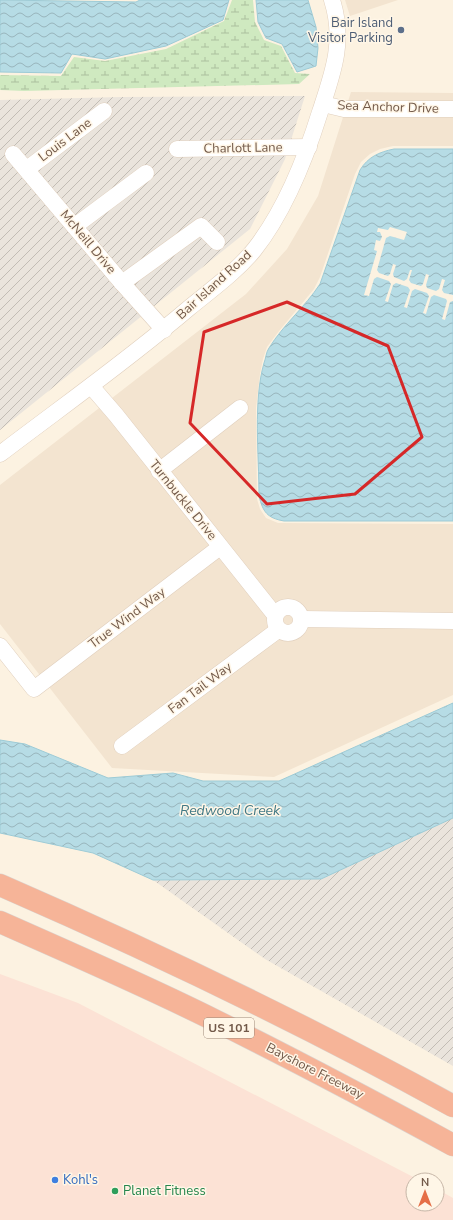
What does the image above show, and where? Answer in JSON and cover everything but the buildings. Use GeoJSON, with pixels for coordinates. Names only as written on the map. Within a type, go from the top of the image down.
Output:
{"type":"FeatureCollection","features":[{"type":"Feature","properties":{"kind":"highway","name":"US 101"},"geometry":{"type":"LineString","coordinates":[[0,885],[78,919],[228,989],[453,1106]]}},
{"type":"Feature","properties":{"kind":"highway","name":"Bayshore Freeway"},"geometry":{"type":"LineString","coordinates":[[0,922],[135,982],[213,1020],[362,1095],[453,1145]]}},
{"type":"Feature","properties":{"kind":"street","name":"Bair Island Road"},"geometry":{"type":"LineString","coordinates":[[0,454],[164,330],[238,267],[265,234],[278,212],[309,147],[332,78],[338,44],[336,20],[332,0]]}},
{"type":"Feature","properties":{"kind":"street","name":"Sea Anchor Drive"},"geometry":{"type":"LineString","coordinates":[[323,104],[344,109],[453,109]]}},
{"type":"Feature","properties":{"kind":"street","name":"Louis Lane"},"geometry":{"type":"LineString","coordinates":[[27,169],[104,111]]}},
{"type":"Feature","properties":{"kind":"street","name":"Charlott Lane"},"geometry":{"type":"LineString","coordinates":[[177,150],[309,147]]}},
{"type":"Feature","properties":{"kind":"street","name":"McNeill Drive"},"geometry":{"type":"LineString","coordinates":[[13,154],[122,283],[164,330]]}},
{"type":"Feature","properties":{"kind":"street"},"geometry":{"type":"LineString","coordinates":[[75,226],[146,173]]}},
{"type":"Feature","properties":{"kind":"street"},"geometry":{"type":"LineString","coordinates":[[122,283],[196,222],[217,242]]}},
{"type":"Feature","properties":{"kind":"street","name":"Turnbuckle Drive"},"geometry":{"type":"LineString","coordinates":[[91,386],[220,547],[277,622]]}},
{"type":"Feature","properties":{"kind":"street"},"geometry":{"type":"LineString","coordinates":[[159,471],[240,408]]}},
{"type":"Feature","properties":{"kind":"street","name":"True Wind Way"},"geometry":{"type":"LineString","coordinates":[[0,646],[34,689],[220,547]]}},
{"type":"Feature","properties":{"kind":"street"},"geometry":{"type":"LineString","coordinates":[[282,607],[293,607],[297,610],[302,619],[298,629],[294,632],[288,633],[277,622],[278,610],[282,607]]}},
{"type":"Feature","properties":{"kind":"street"},"geometry":{"type":"LineString","coordinates":[[302,619],[453,621]]}},
{"type":"Feature","properties":{"kind":"street","name":"Fan Tail Way"},"geometry":{"type":"LineString","coordinates":[[122,746],[277,622]]}},
{"type":"Feature","properties":{"kind":"highlighted area"},"geometry":{"type":"Polygon","coordinates":[[[287,302],[388,346],[422,437],[355,494],[267,504],[190,423],[204,332],[287,302]]]}},
{"type":"Feature","properties":{"kind":"shaded area"},"geometry":{"type":"Polygon","coordinates":[[[345,0],[398,0],[350,16],[345,0]]]}},
{"type":"Feature","properties":{"kind":"shaded area"},"geometry":{"type":"Polygon","coordinates":[[[351,92],[453,93],[453,146],[393,146],[380,149],[370,154],[361,162],[355,174],[320,277],[314,289],[267,347],[263,359],[256,408],[257,499],[260,509],[266,518],[278,523],[453,524],[453,695],[274,777],[112,768],[0,624],[0,485],[246,294],[287,249],[318,196],[351,92]]]}},
{"type":"Feature","properties":{"kind":"shaded area"},"geometry":{"type":"Polygon","coordinates":[[[305,96],[285,159],[250,229],[0,430],[0,100],[121,97],[305,96]]]}},
{"type":"Feature","properties":{"kind":"shaded area"},"geometry":{"type":"Polygon","coordinates":[[[453,818],[453,1066],[265,959],[153,880],[321,879],[453,818]]]}},
{"type":"Feature","properties":{"kind":"shaded area"},"geometry":{"type":"Polygon","coordinates":[[[0,974],[78,1003],[405,1173],[405,1212],[445,1212],[445,1194],[453,1198],[453,1220],[0,1220],[0,974]]]}},
{"type":"Feature","properties":{"kind":"green space"},"geometry":{"type":"Polygon","coordinates":[[[232,0],[253,0],[255,22],[264,40],[281,46],[295,73],[310,74],[299,84],[24,91],[0,90],[0,75],[61,76],[74,57],[105,61],[166,49],[224,21],[232,0]]]}},
{"type":"Feature","properties":{"kind":"water"},"geometry":{"type":"Polygon","coordinates":[[[0,0],[136,2],[140,0],[229,0],[223,20],[166,46],[105,59],[72,54],[61,73],[0,72],[0,0]]]}},
{"type":"Feature","properties":{"kind":"water"},"geometry":{"type":"Polygon","coordinates":[[[256,0],[308,0],[316,27],[318,48],[316,66],[297,72],[282,44],[266,38],[258,22],[256,0]]]}},
{"type":"Feature","properties":{"kind":"water"},"geometry":{"type":"Polygon","coordinates":[[[394,149],[453,149],[453,521],[278,520],[270,516],[264,510],[259,496],[257,428],[261,378],[267,353],[281,332],[320,284],[363,165],[370,158],[394,149]]]}},
{"type":"Feature","properties":{"kind":"water","name":"Redwood Creek"},"geometry":{"type":"Polygon","coordinates":[[[453,703],[453,818],[321,879],[153,880],[93,853],[0,833],[0,740],[25,744],[108,778],[173,773],[203,781],[279,781],[453,703]]]}},
{"type":"Feature","properties":{"kind":"pier"},"geometry":{"type":"Polygon","coordinates":[[[390,227],[407,232],[404,240],[390,236],[386,238],[377,270],[379,273],[388,276],[393,264],[396,265],[393,274],[394,277],[404,281],[407,279],[410,270],[412,270],[409,280],[411,283],[421,286],[426,274],[429,275],[426,285],[427,288],[436,291],[439,289],[442,279],[445,280],[442,290],[444,293],[453,295],[453,301],[450,302],[445,320],[442,319],[447,301],[446,299],[434,295],[431,297],[426,314],[423,313],[429,296],[427,293],[415,289],[412,291],[407,308],[404,307],[410,290],[408,287],[396,283],[393,285],[388,302],[385,301],[391,284],[389,281],[377,277],[374,279],[369,296],[364,295],[377,251],[374,250],[376,240],[380,241],[382,237],[380,232],[377,232],[378,228],[388,230],[390,227]]]}},
{"type":"Feature","properties":{"kind":"place","name":"Bair Island Visitor Parking"},"geometry":{"type":"Point","coordinates":[401,30]}},
{"type":"Feature","properties":{"kind":"place","name":"Kohl's"},"geometry":{"type":"Point","coordinates":[55,1180]}},
{"type":"Feature","properties":{"kind":"place","name":"Planet Fitness"},"geometry":{"type":"Point","coordinates":[115,1191]}}]}
